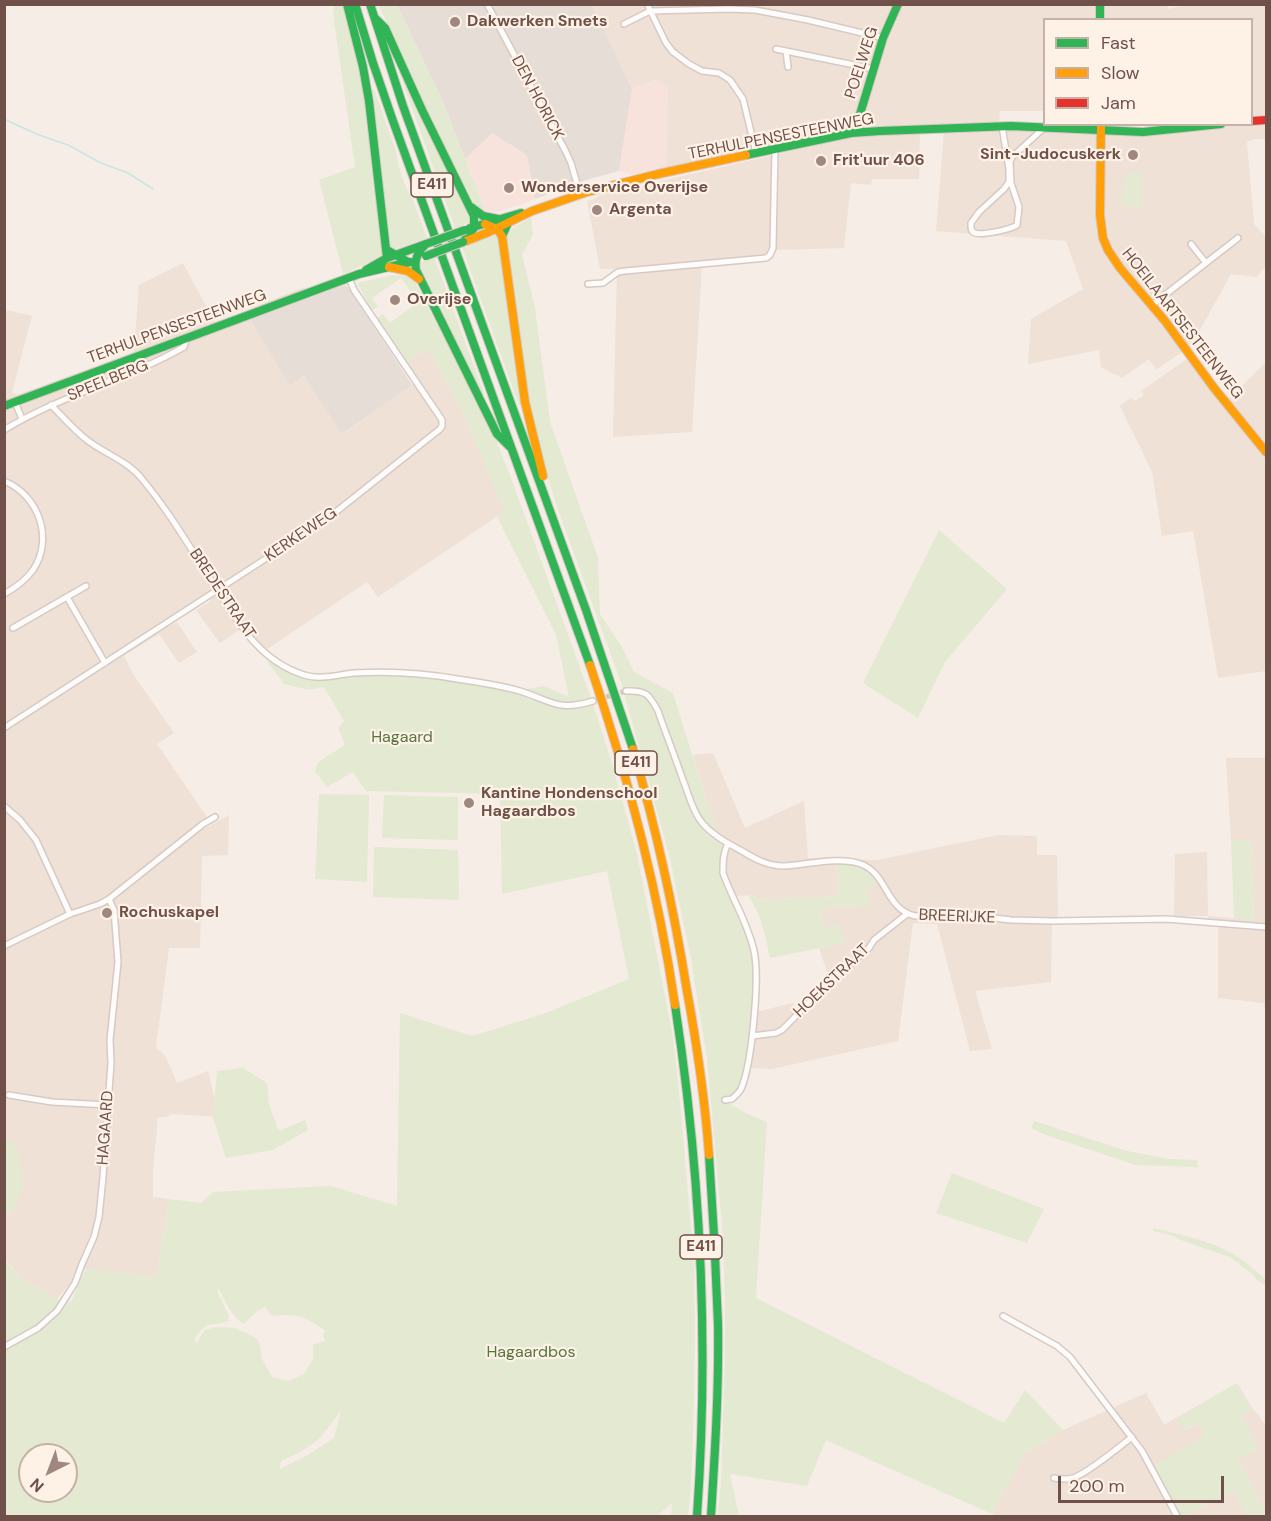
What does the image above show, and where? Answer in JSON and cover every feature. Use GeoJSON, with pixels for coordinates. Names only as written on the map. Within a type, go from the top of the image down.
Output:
{"type":"FeatureCollection","features":[{"type":"Feature","properties":{"kind":"main road"},"geometry":{"type":"LineString","coordinates":[[347,4],[360,23]]}},
{"type":"Feature","properties":{"kind":"main road"},"geometry":{"type":"LineString","coordinates":[[347,4],[369,101],[390,254],[413,257],[416,270],[497,434],[512,448]]}},
{"type":"Feature","properties":{"kind":"main road","name":"E411"},"geometry":{"type":"LineString","coordinates":[[355,4],[391,116],[591,668],[621,762],[660,918],[686,1069],[702,1264],[703,1403],[697,1516]]}},
{"type":"Feature","properties":{"kind":"main road","name":"E411"},"geometry":{"type":"LineString","coordinates":[[370,4],[405,111],[606,668],[636,761],[661,858],[688,986],[699,1062],[717,1262],[717,1401],[711,1516]]}},
{"type":"Feature","properties":{"kind":"main road","name":"POELWEG"},"geometry":{"type":"LineString","coordinates":[[859,132],[860,114],[883,38],[898,4]]}},
{"type":"Feature","properties":{"kind":"main road"},"geometry":{"type":"LineString","coordinates":[[374,16],[385,28],[417,100],[469,205],[474,216],[475,230]]}},
{"type":"Feature","properties":{"kind":"main road","name":"TERHULPENSESTEENWEG"},"geometry":{"type":"LineString","coordinates":[[413,257],[426,244],[475,230],[500,232],[508,223],[532,211],[580,194],[658,174],[859,132],[1002,126],[1101,127],[1128,132],[1201,126]]}},
{"type":"Feature","properties":{"kind":"main road","name":"HOEILAARTSESTEENWEG"},"geometry":{"type":"LineString","coordinates":[[1101,127],[1100,215],[1104,238],[1113,259],[1165,321],[1214,388],[1266,452]]}},
{"type":"Feature","properties":{"kind":"main road"},"geometry":{"type":"LineString","coordinates":[[469,205],[483,216],[498,219]]}},
{"type":"Feature","properties":{"kind":"main road","name":"TERHULPENSESTEENWEG"},"geometry":{"type":"LineString","coordinates":[[4,406],[359,274],[388,267],[462,242],[485,224],[532,211]]}},
{"type":"Feature","properties":{"kind":"main road"},"geometry":{"type":"LineString","coordinates":[[485,224],[500,232],[525,402],[542,471],[543,491]]}},
{"type":"Feature","properties":{"kind":"main road","name":"TERHULPENSESTEENWEG"},"geometry":{"type":"LineString","coordinates":[[359,274],[390,254],[413,257]]}},
{"type":"Feature","properties":{"kind":"main road"},"geometry":{"type":"LineString","coordinates":[[388,267],[407,270],[421,280]]}},
{"type":"Feature","properties":{"kind":"street","name":"DEN HORICK"},"geometry":{"type":"LineString","coordinates":[[487,4],[566,152],[580,194]]}},
{"type":"Feature","properties":{"kind":"street"},"geometry":{"type":"LineString","coordinates":[[624,24],[649,8],[755,10],[883,38]]}},
{"type":"Feature","properties":{"kind":"street"},"geometry":{"type":"LineString","coordinates":[[649,8],[666,43],[673,52],[702,71],[719,73],[730,80],[743,99],[756,153]]}},
{"type":"Feature","properties":{"kind":"street"},"geometry":{"type":"LineString","coordinates":[[776,49],[874,69]]}},
{"type":"Feature","properties":{"kind":"street"},"geometry":{"type":"LineString","coordinates":[[786,51],[788,68]]}},
{"type":"Feature","properties":{"kind":"street"},"geometry":{"type":"LineString","coordinates":[[1002,126],[1009,182],[974,219],[971,226],[974,233],[988,233],[1017,225],[1019,207],[1011,187],[1010,162],[1012,157],[1045,127]]}},
{"type":"Feature","properties":{"kind":"street"},"geometry":{"type":"LineString","coordinates":[[588,284],[603,283],[618,272],[766,258],[773,248],[775,150]]}},
{"type":"Feature","properties":{"kind":"street"},"geometry":{"type":"LineString","coordinates":[[1152,305],[1238,238]]}},
{"type":"Feature","properties":{"kind":"street"},"geometry":{"type":"LineString","coordinates":[[1191,244],[1206,263]]}},
{"type":"Feature","properties":{"kind":"street","name":"KERKEWEG"},"geometry":{"type":"LineString","coordinates":[[4,728],[327,519],[442,426],[442,420],[354,290],[349,278]]}},
{"type":"Feature","properties":{"kind":"street","name":"SPEELBERG"},"geometry":{"type":"LineString","coordinates":[[4,430],[51,405],[164,358],[184,347],[187,337]]}},
{"type":"Feature","properties":{"kind":"street"},"geometry":{"type":"LineString","coordinates":[[15,402],[22,419]]}},
{"type":"Feature","properties":{"kind":"street","name":"BREDESTRAAT"},"geometry":{"type":"LineString","coordinates":[[51,405],[87,440],[128,465],[142,478],[165,508],[240,625],[255,644],[293,671],[306,676],[318,677],[355,673],[435,675],[500,686],[561,706],[574,706],[593,701]]}},
{"type":"Feature","properties":{"kind":"street"},"geometry":{"type":"LineString","coordinates":[[4,481],[21,490],[29,498],[39,516],[43,536],[39,559],[34,569],[20,584],[4,594]]}},
{"type":"Feature","properties":{"kind":"street"},"geometry":{"type":"LineString","coordinates":[[14,628],[86,586]]}},
{"type":"Feature","properties":{"kind":"street"},"geometry":{"type":"LineString","coordinates":[[66,597],[105,663]]}},
{"type":"Feature","properties":{"kind":"street","name":"BREERIJKE"},"geometry":{"type":"LineString","coordinates":[[626,691],[645,692],[652,699],[697,815],[704,825],[716,836],[764,863],[783,866],[838,861],[864,865],[872,870],[895,904],[907,914],[915,916],[970,915],[1011,920],[1167,919],[1266,927]]}},
{"type":"Feature","properties":{"kind":"street"},"geometry":{"type":"LineString","coordinates":[[4,806],[36,840],[70,914]]}},
{"type":"Feature","properties":{"kind":"street"},"geometry":{"type":"LineString","coordinates":[[4,946],[70,914],[109,899],[186,837],[215,817]]}},
{"type":"Feature","properties":{"kind":"street"},"geometry":{"type":"LineString","coordinates":[[725,1100],[732,1099],[738,1093],[747,1066],[752,1036],[756,962],[747,927],[723,873],[723,856],[728,843]]}},
{"type":"Feature","properties":{"kind":"street","name":"HAGAARD"},"geometry":{"type":"LineString","coordinates":[[4,1347],[38,1328],[57,1311],[75,1283],[94,1238],[99,1218],[111,1063],[110,1040],[118,962],[114,910],[109,899]]}},
{"type":"Feature","properties":{"kind":"street","name":"HOEKSTRAAT"},"geometry":{"type":"LineString","coordinates":[[752,1036],[782,1030],[829,982],[869,948],[874,940],[907,914]]}},
{"type":"Feature","properties":{"kind":"street"},"geometry":{"type":"LineString","coordinates":[[9,1095],[52,1102],[108,1105]]}},
{"type":"Feature","properties":{"kind":"street"},"geometry":{"type":"LineString","coordinates":[[1003,1316],[1064,1351],[1070,1357],[1142,1451],[1177,1516]]}},
{"type":"Feature","properties":{"kind":"street"},"geometry":{"type":"LineString","coordinates":[[1054,1478],[1062,1480],[1075,1477],[1132,1437]]}},
{"type":"Feature","properties":{"kind":"shaded area"},"geometry":{"type":"Polygon","coordinates":[[[1167,4],[1168,9],[1191,4],[1266,5],[1266,115],[1253,116],[1253,18],[1043,18],[1043,111],[1000,111],[999,122],[839,130],[666,168],[667,88],[656,80],[632,89],[592,5],[1167,4]]]}},
{"type":"Feature","properties":{"kind":"shaded area"},"geometry":{"type":"Polygon","coordinates":[[[397,5],[592,5],[632,89],[619,171],[586,180],[535,199],[527,155],[492,133],[465,159],[443,102],[397,5]]]}},
{"type":"Feature","properties":{"kind":"shaded area"},"geometry":{"type":"Polygon","coordinates":[[[657,80],[668,88],[666,168],[634,175],[619,171],[632,89],[657,80]]]}},
{"type":"Feature","properties":{"kind":"shaded area"},"geometry":{"type":"Polygon","coordinates":[[[1266,121],[1266,139],[1247,142],[1254,224],[1266,237],[1266,267],[1256,277],[1231,274],[1190,348],[1163,311],[1123,268],[1111,246],[1103,206],[1103,134],[1203,126],[1253,126],[1253,124],[1266,121]]]}},
{"type":"Feature","properties":{"kind":"shaded area"},"geometry":{"type":"Polygon","coordinates":[[[1020,129],[1099,133],[1097,218],[1099,238],[1107,256],[1118,274],[1160,318],[1266,457],[1266,671],[1218,678],[1193,531],[1162,536],[1152,472],[1120,406],[1131,398],[1135,401],[1144,395],[1141,391],[1187,359],[1182,352],[1156,370],[1149,359],[1122,378],[1101,367],[1099,350],[1028,364],[1031,319],[1083,289],[1066,241],[936,231],[944,133],[1020,129]]]}},
{"type":"Feature","properties":{"kind":"shaded area"},"geometry":{"type":"Polygon","coordinates":[[[492,133],[527,155],[535,199],[486,213],[465,159],[492,133]]]}},
{"type":"Feature","properties":{"kind":"shaded area"},"geometry":{"type":"Polygon","coordinates":[[[920,133],[919,179],[872,179],[871,185],[851,183],[844,248],[777,250],[768,260],[702,266],[692,432],[613,437],[617,269],[600,269],[587,201],[600,195],[848,138],[920,133]]]}},
{"type":"Feature","properties":{"kind":"shaded area"},"geometry":{"type":"Polygon","coordinates":[[[183,263],[215,323],[304,287],[310,298],[250,320],[290,384],[304,376],[343,434],[417,381],[406,362],[426,349],[430,351],[462,411],[505,511],[378,597],[367,582],[266,650],[249,631],[239,630],[220,643],[196,610],[211,601],[207,593],[164,621],[168,627],[177,622],[197,652],[179,663],[159,634],[124,656],[133,674],[174,733],[157,744],[207,817],[198,824],[203,829],[228,816],[229,813],[228,855],[202,856],[200,948],[169,948],[156,1047],[166,1057],[177,1083],[208,1071],[219,1117],[172,1114],[158,1117],[153,1197],[169,1199],[156,1278],[76,1268],[70,1283],[57,1299],[20,1278],[5,1258],[5,1213],[13,1212],[15,1142],[5,1142],[5,317],[7,310],[32,316],[12,392],[17,395],[134,352],[139,285],[183,263]]]}},
{"type":"Feature","properties":{"kind":"shaded area"},"geometry":{"type":"Polygon","coordinates":[[[344,285],[348,287],[412,385],[342,434],[304,376],[290,385],[250,320],[344,285]]]}},
{"type":"Feature","properties":{"kind":"shaded area"},"geometry":{"type":"Polygon","coordinates":[[[1266,362],[1266,447],[1227,401],[1266,362]]]}},
{"type":"Feature","properties":{"kind":"shaded area"},"geometry":{"type":"Polygon","coordinates":[[[713,753],[745,828],[804,801],[808,858],[877,860],[998,835],[1037,836],[1037,855],[1057,855],[1058,918],[1052,924],[1051,982],[975,991],[992,1049],[970,1051],[937,924],[913,923],[898,1041],[772,1069],[748,1068],[756,1012],[793,1003],[795,1012],[829,978],[819,948],[844,942],[822,928],[821,909],[869,905],[867,889],[877,884],[836,863],[838,896],[756,900],[755,895],[729,896],[722,876],[723,845],[711,815],[693,755],[713,753]]]}},
{"type":"Feature","properties":{"kind":"shaded area"},"geometry":{"type":"Polygon","coordinates":[[[1226,758],[1266,758],[1266,1016],[1264,1003],[1218,998],[1218,925],[1209,924],[1208,916],[1254,920],[1251,841],[1231,840],[1226,758]]]}},
{"type":"Feature","properties":{"kind":"shaded area"},"geometry":{"type":"Polygon","coordinates":[[[1207,852],[1208,916],[1174,916],[1175,854],[1207,852]]]}},
{"type":"Feature","properties":{"kind":"shaded area"},"geometry":{"type":"Polygon","coordinates":[[[1146,1393],[1164,1425],[1176,1418],[1185,1430],[1198,1423],[1205,1436],[1179,1516],[997,1516],[992,1514],[1024,1454],[1063,1430],[1146,1393]]]}},
{"type":"Feature","properties":{"kind":"shaded area"},"geometry":{"type":"Polygon","coordinates":[[[1253,1409],[1266,1425],[1266,1514],[1238,1459],[1258,1448],[1242,1415],[1253,1409]]]}},
{"type":"Feature","properties":{"kind":"shaded area"},"geometry":{"type":"Polygon","coordinates":[[[1234,1491],[1248,1516],[1185,1516],[1234,1491]]]}},
{"type":"Feature","properties":{"kind":"green space"},"geometry":{"type":"Polygon","coordinates":[[[333,5],[344,5],[357,56],[365,99],[383,248],[382,255],[373,261],[343,274],[319,180],[355,167],[333,5]]]}},
{"type":"Feature","properties":{"kind":"green space"},"geometry":{"type":"Polygon","coordinates":[[[379,5],[397,5],[443,102],[486,213],[477,209],[416,90],[379,5]]]}},
{"type":"Feature","properties":{"kind":"green space"},"geometry":{"type":"Polygon","coordinates":[[[399,72],[402,72],[472,219],[471,222],[455,228],[399,72]]]}},
{"type":"Feature","properties":{"kind":"green space"},"geometry":{"type":"Polygon","coordinates":[[[374,89],[396,151],[402,176],[427,238],[393,250],[370,91],[374,89]]]}},
{"type":"Feature","properties":{"kind":"green space"},"geometry":{"type":"Polygon","coordinates":[[[1125,173],[1142,173],[1141,208],[1121,206],[1125,173]]]}},
{"type":"Feature","properties":{"kind":"green space"},"geometry":{"type":"Polygon","coordinates":[[[531,217],[533,234],[522,255],[535,308],[550,422],[598,558],[600,614],[622,647],[634,672],[673,693],[719,834],[704,821],[696,805],[657,706],[648,691],[633,687],[623,688],[557,507],[533,430],[506,239],[507,232],[531,217]]]}},
{"type":"Feature","properties":{"kind":"green space"},"geometry":{"type":"Polygon","coordinates":[[[497,235],[500,241],[523,403],[519,405],[462,247],[497,235]]]}},
{"type":"Feature","properties":{"kind":"green space"},"geometry":{"type":"Polygon","coordinates":[[[434,257],[484,394],[481,396],[416,264],[434,257]]]}},
{"type":"Feature","properties":{"kind":"green space"},"geometry":{"type":"Polygon","coordinates":[[[409,273],[448,343],[494,435],[591,698],[582,702],[564,704],[521,690],[544,686],[569,697],[556,635],[497,517],[504,511],[462,411],[430,352],[426,349],[406,362],[376,319],[383,314],[390,323],[418,302],[401,278],[372,298],[378,307],[372,310],[357,283],[392,275],[406,276],[409,273]]]}},
{"type":"Feature","properties":{"kind":"green space"},"geometry":{"type":"Polygon","coordinates":[[[939,530],[1007,589],[945,662],[918,718],[863,683],[939,530]]]}},
{"type":"Feature","properties":{"kind":"green space","name":"Hagaardbos"},"geometry":{"type":"Polygon","coordinates":[[[271,660],[294,674],[308,679],[358,675],[430,678],[500,688],[562,708],[571,709],[593,704],[637,854],[673,1037],[694,1264],[694,1403],[688,1516],[671,1516],[672,1503],[657,1516],[5,1516],[4,1258],[20,1278],[57,1299],[71,1302],[86,1269],[156,1277],[169,1199],[201,1203],[213,1192],[331,1186],[397,1206],[400,1013],[472,1036],[546,1013],[629,979],[607,871],[502,894],[500,794],[366,791],[353,772],[327,787],[315,771],[318,762],[345,745],[338,728],[344,721],[324,687],[309,690],[284,684],[267,661],[271,660]],[[219,1289],[217,1291],[229,1316],[228,1321],[203,1328],[195,1338],[196,1344],[205,1330],[217,1327],[235,1328],[256,1338],[260,1344],[262,1359],[272,1377],[289,1381],[304,1374],[313,1359],[313,1345],[325,1341],[323,1334],[325,1330],[311,1321],[288,1315],[272,1316],[265,1307],[257,1311],[244,1324],[226,1304],[219,1289]],[[341,1411],[318,1440],[281,1461],[280,1469],[334,1438],[341,1411]]]}},
{"type":"Feature","properties":{"kind":"green space"},"geometry":{"type":"Polygon","coordinates":[[[624,693],[650,700],[694,819],[707,835],[723,845],[723,876],[726,889],[749,940],[753,955],[751,1031],[746,1066],[738,1088],[726,1102],[767,1122],[756,1298],[1004,1423],[1025,1390],[1063,1430],[1024,1454],[992,1514],[826,1440],[807,1486],[730,1474],[739,1516],[718,1516],[725,1363],[725,1302],[723,1237],[707,1058],[691,959],[670,858],[624,693]]]}},
{"type":"Feature","properties":{"kind":"green space"},"geometry":{"type":"Polygon","coordinates":[[[319,794],[369,795],[367,882],[315,879],[319,794]]]}},
{"type":"Feature","properties":{"kind":"green space"},"geometry":{"type":"Polygon","coordinates":[[[384,795],[458,797],[458,840],[382,838],[384,795]]]}},
{"type":"Feature","properties":{"kind":"green space"},"geometry":{"type":"Polygon","coordinates":[[[1231,840],[1251,840],[1254,921],[1234,918],[1231,840]]]}},
{"type":"Feature","properties":{"kind":"green space"},"geometry":{"type":"Polygon","coordinates":[[[374,847],[458,850],[459,900],[373,897],[374,847]]]}},
{"type":"Feature","properties":{"kind":"green space"},"geometry":{"type":"Polygon","coordinates":[[[836,863],[860,867],[870,873],[878,884],[867,889],[870,905],[821,909],[822,927],[840,925],[845,943],[770,958],[760,918],[748,895],[755,894],[756,900],[838,896],[836,863]]]}},
{"type":"Feature","properties":{"kind":"green space"},"geometry":{"type":"Polygon","coordinates":[[[243,1068],[267,1083],[269,1105],[279,1131],[305,1120],[308,1130],[273,1150],[226,1158],[213,1118],[217,1071],[243,1068]]]}},
{"type":"Feature","properties":{"kind":"green space"},"geometry":{"type":"Polygon","coordinates":[[[1034,1121],[1127,1151],[1169,1159],[1197,1160],[1198,1167],[1136,1165],[1046,1135],[1031,1128],[1034,1121]]]}},
{"type":"Feature","properties":{"kind":"green space"},"geometry":{"type":"Polygon","coordinates":[[[5,1142],[15,1142],[19,1154],[22,1187],[13,1212],[5,1213],[5,1142]]]}},
{"type":"Feature","properties":{"kind":"green space"},"geometry":{"type":"Polygon","coordinates":[[[952,1173],[1044,1209],[1027,1243],[936,1213],[952,1173]]]}},
{"type":"Feature","properties":{"kind":"green space"},"geometry":{"type":"Polygon","coordinates":[[[1153,1228],[1198,1239],[1231,1253],[1266,1280],[1266,1285],[1230,1257],[1171,1235],[1153,1231],[1153,1228]]]}},
{"type":"Feature","properties":{"kind":"green space"},"geometry":{"type":"Polygon","coordinates":[[[1237,1383],[1253,1409],[1242,1415],[1258,1448],[1238,1459],[1266,1516],[1248,1516],[1234,1491],[1185,1516],[1179,1516],[1152,1467],[1205,1436],[1198,1423],[1184,1430],[1176,1418],[1237,1383]]]}},
{"type":"Feature","properties":{"kind":"waterway"},"geometry":{"type":"LineString","coordinates":[[4,119],[128,173],[153,189]]}},
{"type":"Feature","properties":{"kind":"tunnel"},"geometry":{"type":"LineString","coordinates":[[599,699],[626,691]]}},
{"type":"Feature","properties":{"kind":"traffic: fast"},"geometry":{"type":"LineString","coordinates":[[347,4],[369,101],[387,258]]}},
{"type":"Feature","properties":{"kind":"traffic: fast"},"geometry":{"type":"LineString","coordinates":[[355,4],[393,121],[590,665]]}},
{"type":"Feature","properties":{"kind":"traffic: fast"},"geometry":{"type":"LineString","coordinates":[[370,4],[403,106],[586,610],[633,749]]}},
{"type":"Feature","properties":{"kind":"traffic: fast"},"geometry":{"type":"LineString","coordinates":[[859,132],[860,114],[883,38],[898,4]]}},
{"type":"Feature","properties":{"kind":"traffic: fast"},"geometry":{"type":"LineString","coordinates":[[1100,4],[1100,18]]}},
{"type":"Feature","properties":{"kind":"traffic: fast"},"geometry":{"type":"LineString","coordinates":[[376,19],[385,28],[474,216],[474,228],[463,242]]}},
{"type":"Feature","properties":{"kind":"traffic: fast"},"geometry":{"type":"LineString","coordinates":[[746,155],[851,133],[880,131],[1011,126],[1143,132],[1202,126]]}},
{"type":"Feature","properties":{"kind":"traffic: fast"},"geometry":{"type":"LineString","coordinates":[[471,207],[483,216],[498,219]]}},
{"type":"Feature","properties":{"kind":"traffic: fast"},"geometry":{"type":"LineString","coordinates":[[470,228],[521,213]]}},
{"type":"Feature","properties":{"kind":"traffic: fast"},"geometry":{"type":"LineString","coordinates":[[502,236],[508,223]]}},
{"type":"Feature","properties":{"kind":"traffic: fast"},"geometry":{"type":"LineString","coordinates":[[426,244],[465,230]]}},
{"type":"Feature","properties":{"kind":"traffic: fast"},"geometry":{"type":"LineString","coordinates":[[426,256],[463,242]]}},
{"type":"Feature","properties":{"kind":"traffic: fast"},"geometry":{"type":"LineString","coordinates":[[366,270],[387,258],[426,244]]}},
{"type":"Feature","properties":{"kind":"traffic: fast"},"geometry":{"type":"LineString","coordinates":[[426,244],[417,256],[416,270],[497,434],[510,447]]}},
{"type":"Feature","properties":{"kind":"traffic: fast"},"geometry":{"type":"LineString","coordinates":[[387,250],[408,262]]}},
{"type":"Feature","properties":{"kind":"traffic: fast"},"geometry":{"type":"LineString","coordinates":[[4,406],[359,274],[410,262]]}},
{"type":"Feature","properties":{"kind":"traffic: fast"},"geometry":{"type":"LineString","coordinates":[[675,1005],[691,1132],[700,1260],[702,1388],[697,1516]]}},
{"type":"Feature","properties":{"kind":"traffic: fast"},"geometry":{"type":"LineString","coordinates":[[709,1155],[718,1324],[711,1516]]}},
{"type":"Feature","properties":{"kind":"traffic: slow"},"geometry":{"type":"LineString","coordinates":[[1101,126],[1100,215],[1103,238],[1108,250],[1266,452]]}},
{"type":"Feature","properties":{"kind":"traffic: slow"},"geometry":{"type":"LineString","coordinates":[[466,241],[532,211],[587,192],[746,155]]}},
{"type":"Feature","properties":{"kind":"traffic: slow"},"geometry":{"type":"LineString","coordinates":[[485,224],[497,229],[502,236],[525,402],[543,476]]}},
{"type":"Feature","properties":{"kind":"traffic: slow"},"geometry":{"type":"LineString","coordinates":[[389,267],[408,271],[419,279]]}},
{"type":"Feature","properties":{"kind":"traffic: slow"},"geometry":{"type":"LineString","coordinates":[[590,665],[617,749],[651,876],[675,1005]]}},
{"type":"Feature","properties":{"kind":"traffic: slow"},"geometry":{"type":"LineString","coordinates":[[633,749],[657,839],[676,930],[697,1052],[709,1155]]}},
{"type":"Feature","properties":{"kind":"traffic: jam"},"geometry":{"type":"LineString","coordinates":[[1253,121],[1266,120]]}},
{"type":"Feature","properties":{"kind":"place","name":"Dakwerken Smets"},"geometry":{"type":"Point","coordinates":[455,22]}},
{"type":"Feature","properties":{"kind":"place","name":"Sint-Judocuskerk"},"geometry":{"type":"Point","coordinates":[1133,155]}},
{"type":"Feature","properties":{"kind":"place","name":"Frit'uur 406"},"geometry":{"type":"Point","coordinates":[821,161]}},
{"type":"Feature","properties":{"kind":"place","name":"Wonderservice Overijse"},"geometry":{"type":"Point","coordinates":[509,188]}},
{"type":"Feature","properties":{"kind":"place","name":"Argenta"},"geometry":{"type":"Point","coordinates":[597,210]}},
{"type":"Feature","properties":{"kind":"place","name":"Overijse"},"geometry":{"type":"Point","coordinates":[395,300]}},
{"type":"Feature","properties":{"kind":"place","name":"Kantine Hondenschool Hagaardbos"},"geometry":{"type":"Point","coordinates":[469,803]}},
{"type":"Feature","properties":{"kind":"place","name":"Rochuskapel"},"geometry":{"type":"Point","coordinates":[107,913]}},
{"type":"Feature","properties":{"kind":"park label","name":"Hagaard"},"geometry":{"type":"Point","coordinates":[402,738]}}]}
